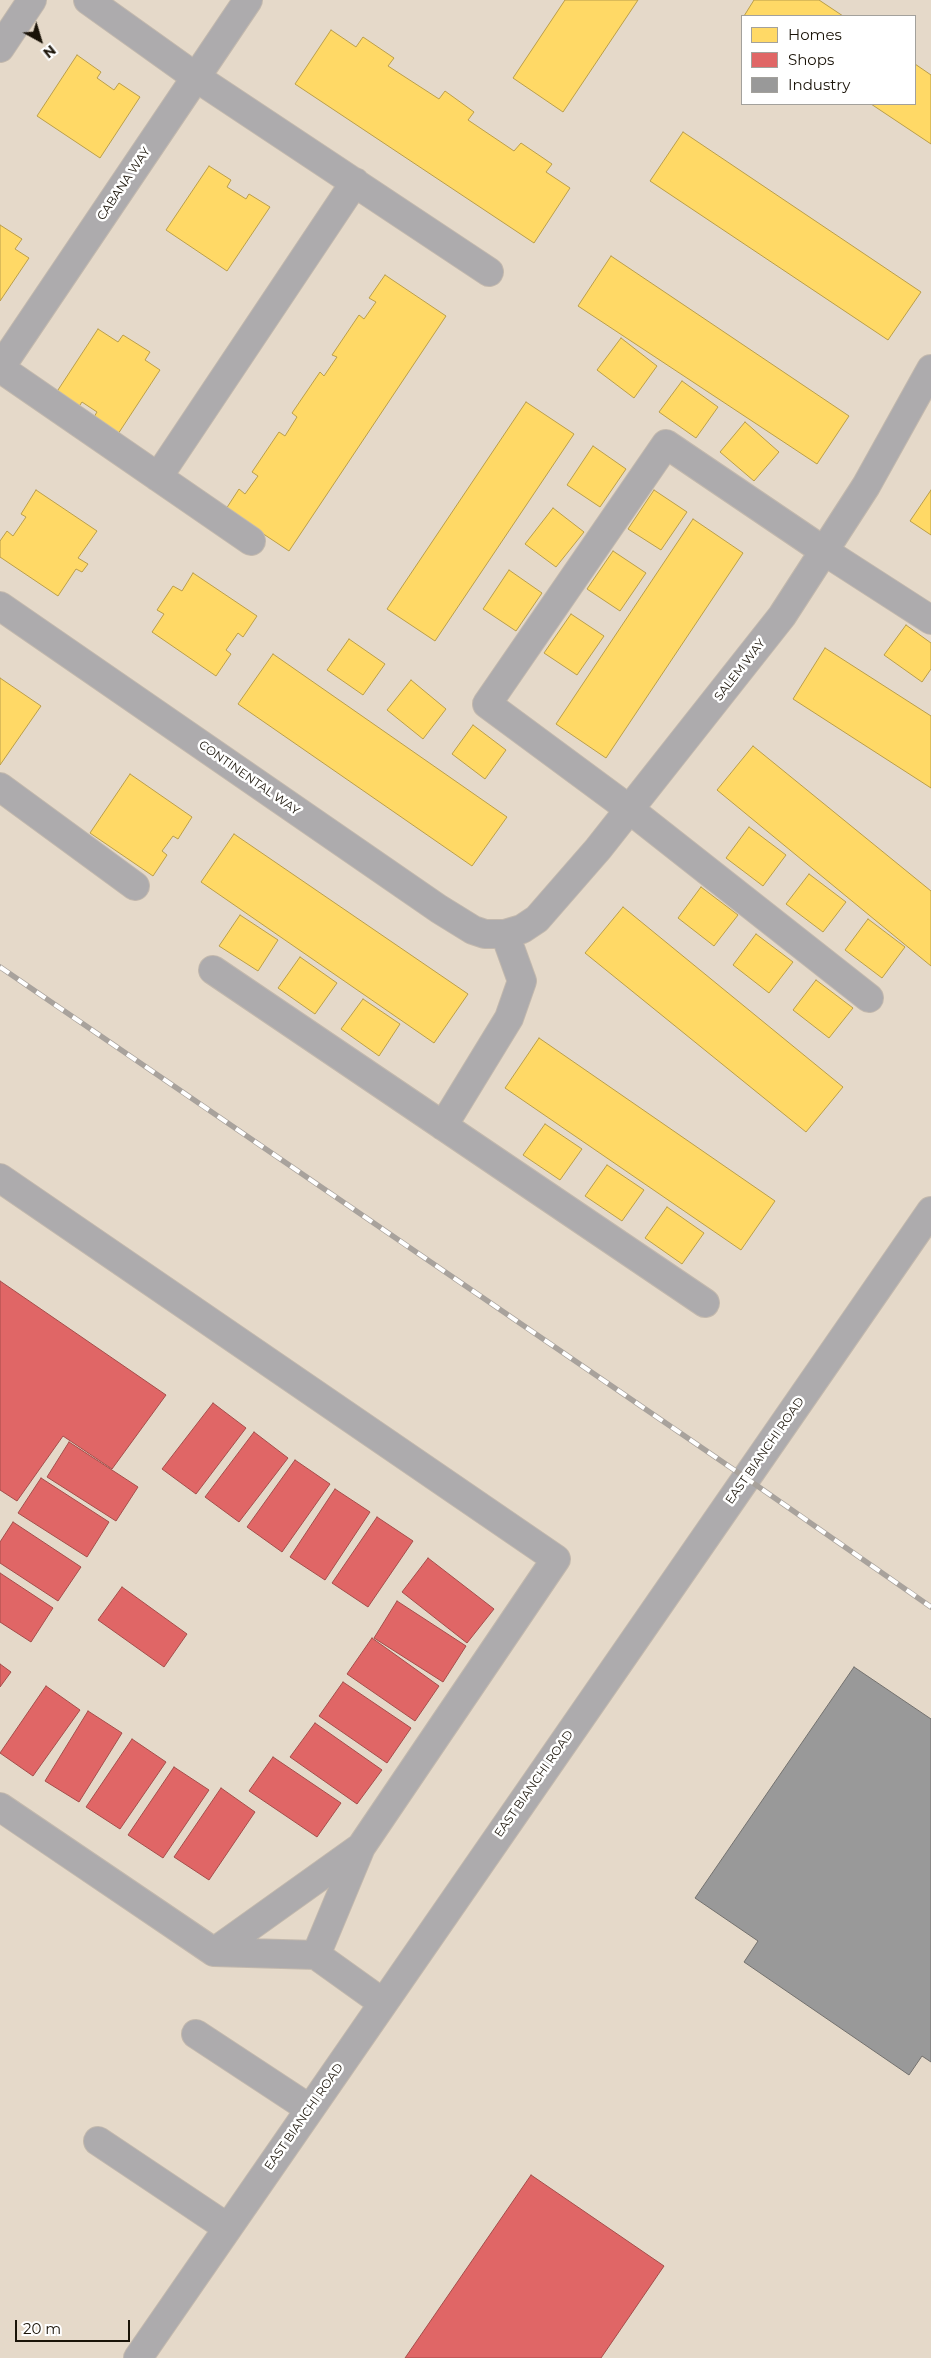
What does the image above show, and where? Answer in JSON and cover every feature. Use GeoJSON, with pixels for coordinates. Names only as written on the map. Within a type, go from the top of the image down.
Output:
{"type":"FeatureCollection","features":[{"type":"Feature","properties":{"kind":"street"},"geometry":{"type":"LineString","coordinates":[[0,48],[32,0]]}},
{"type":"Feature","properties":{"kind":"street"},"geometry":{"type":"LineString","coordinates":[[88,0],[196,78],[489,272]]}},
{"type":"Feature","properties":{"kind":"street","name":"CABANA WAY"},"geometry":{"type":"LineString","coordinates":[[0,368],[248,0]]}},
{"type":"Feature","properties":{"kind":"street"},"geometry":{"type":"LineString","coordinates":[[158,477],[354,182]]}},
{"type":"Feature","properties":{"kind":"street"},"geometry":{"type":"LineString","coordinates":[[0,368],[251,540]]}},
{"type":"Feature","properties":{"kind":"street","name":"SALEM WAY"},"geometry":{"type":"LineString","coordinates":[[505,934],[522,929],[537,919],[629,809],[782,616],[866,486],[931,369]]}},
{"type":"Feature","properties":{"kind":"street"},"geometry":{"type":"LineString","coordinates":[[869,998],[629,809],[487,704],[666,444],[824,551],[931,620]]}},
{"type":"Feature","properties":{"kind":"street","name":"CONTINENTAL WAY"},"geometry":{"type":"LineString","coordinates":[[0,606],[439,910],[473,930],[485,934],[505,934]]}},
{"type":"Feature","properties":{"kind":"street"},"geometry":{"type":"LineString","coordinates":[[0,787],[135,886]]}},
{"type":"Feature","properties":{"kind":"street"},"geometry":{"type":"LineString","coordinates":[[443,1126],[509,1018],[522,981],[505,934]]}},
{"type":"Feature","properties":{"kind":"street"},"geometry":{"type":"LineString","coordinates":[[213,970],[705,1304]]}},
{"type":"Feature","properties":{"kind":"street"},"geometry":{"type":"LineString","coordinates":[[0,1178],[556,1559],[361,1847],[316,1955]]}},
{"type":"Feature","properties":{"kind":"street","name":"EAST BIANCHI ROAD"},"geometry":{"type":"LineString","coordinates":[[138,2358],[931,1211]]}},
{"type":"Feature","properties":{"kind":"street"},"geometry":{"type":"LineString","coordinates":[[0,1807],[214,1952],[316,1955],[383,2003]]}},
{"type":"Feature","properties":{"kind":"street"},"geometry":{"type":"LineString","coordinates":[[214,1952],[361,1847]]}},
{"type":"Feature","properties":{"kind":"street"},"geometry":{"type":"LineString","coordinates":[[196,2034],[310,2109]]}},
{"type":"Feature","properties":{"kind":"street"},"geometry":{"type":"LineString","coordinates":[[98,2141],[228,2228]]}},
{"type":"Feature","properties":{"kind":"building: Homes"},"geometry":{"type":"Polygon","coordinates":[[[565,0],[638,0],[563,112],[513,78],[565,0]]]}},
{"type":"Feature","properties":{"kind":"building: Homes"},"geometry":{"type":"Polygon","coordinates":[[[754,0],[819,0],[842,15],[745,15],[754,0]]]}},
{"type":"Feature","properties":{"kind":"building: Homes"},"geometry":{"type":"Polygon","coordinates":[[[331,30],[356,47],[363,37],[394,58],[388,66],[439,99],[445,91],[474,112],[468,120],[514,151],[521,143],[552,164],[546,172],[570,188],[534,243],[295,84],[331,30]]]}},
{"type":"Feature","properties":{"kind":"building: Homes"},"geometry":{"type":"Polygon","coordinates":[[[77,55],[101,72],[97,78],[114,90],[119,83],[140,97],[100,158],[37,116],[77,55]]]}},
{"type":"Feature","properties":{"kind":"building: Homes"},"geometry":{"type":"Polygon","coordinates":[[[916,65],[931,75],[931,144],[872,105],[916,105],[916,65]]]}},
{"type":"Feature","properties":{"kind":"building: Homes"},"geometry":{"type":"Polygon","coordinates":[[[683,132],[921,292],[888,340],[650,181],[683,132]]]}},
{"type":"Feature","properties":{"kind":"building: Homes"},"geometry":{"type":"Polygon","coordinates":[[[209,166],[231,180],[227,187],[246,199],[249,194],[270,207],[227,271],[166,230],[209,166]]]}},
{"type":"Feature","properties":{"kind":"building: Homes"},"geometry":{"type":"Polygon","coordinates":[[[0,225],[22,239],[15,249],[29,258],[0,301],[0,225]]]}},
{"type":"Feature","properties":{"kind":"building: Homes"},"geometry":{"type":"Polygon","coordinates":[[[611,256],[849,416],[817,464],[578,306],[611,256]]]}},
{"type":"Feature","properties":{"kind":"building: Homes"},"geometry":{"type":"Polygon","coordinates":[[[385,275],[446,316],[289,551],[226,509],[239,489],[245,494],[258,476],[252,472],[279,432],[285,436],[297,417],[292,413],[320,372],[324,376],[337,357],[332,355],[359,315],[364,319],[376,302],[369,298],[385,275]]]}},
{"type":"Feature","properties":{"kind":"building: Homes"},"geometry":{"type":"Polygon","coordinates":[[[98,329],[118,342],[123,335],[150,352],[145,360],[160,370],[118,434],[94,417],[97,412],[82,402],[78,408],[56,393],[98,329]]]}},
{"type":"Feature","properties":{"kind":"building: Homes"},"geometry":{"type":"Polygon","coordinates":[[[621,338],[657,366],[634,398],[597,370],[621,338]]]}},
{"type":"Feature","properties":{"kind":"building: Homes"},"geometry":{"type":"Polygon","coordinates":[[[682,381],[718,407],[696,438],[659,412],[682,381]]]}},
{"type":"Feature","properties":{"kind":"building: Homes"},"geometry":{"type":"Polygon","coordinates":[[[526,402],[574,434],[435,641],[387,609],[526,402]]]}},
{"type":"Feature","properties":{"kind":"building: Homes"},"geometry":{"type":"Polygon","coordinates":[[[745,422],[779,452],[754,481],[720,452],[745,422]]]}},
{"type":"Feature","properties":{"kind":"building: Homes"},"geometry":{"type":"Polygon","coordinates":[[[593,446],[626,469],[600,507],[567,485],[593,446]]]}},
{"type":"Feature","properties":{"kind":"building: Homes"},"geometry":{"type":"Polygon","coordinates":[[[36,490],[97,531],[78,558],[88,564],[82,572],[76,569],[58,596],[0,557],[0,541],[7,531],[13,536],[26,517],[21,514],[36,490]]]}},
{"type":"Feature","properties":{"kind":"building: Homes"},"geometry":{"type":"Polygon","coordinates":[[[654,490],[687,512],[661,550],[628,529],[654,490]]]}},
{"type":"Feature","properties":{"kind":"building: Homes"},"geometry":{"type":"Polygon","coordinates":[[[931,490],[931,535],[910,521],[931,490]]]}},
{"type":"Feature","properties":{"kind":"building: Homes"},"geometry":{"type":"Polygon","coordinates":[[[553,508],[584,532],[556,567],[525,544],[553,508]]]}},
{"type":"Feature","properties":{"kind":"building: Homes"},"geometry":{"type":"Polygon","coordinates":[[[693,519],[743,553],[606,758],[556,724],[693,519]]]}},
{"type":"Feature","properties":{"kind":"building: Homes"},"geometry":{"type":"Polygon","coordinates":[[[613,551],[646,573],[620,611],[587,589],[613,551]]]}},
{"type":"Feature","properties":{"kind":"building: Homes"},"geometry":{"type":"Polygon","coordinates":[[[509,570],[542,593],[516,631],[483,609],[509,570]]]}},
{"type":"Feature","properties":{"kind":"building: Homes"},"geometry":{"type":"Polygon","coordinates":[[[193,573],[257,616],[243,637],[238,633],[226,650],[231,654],[216,676],[152,632],[164,614],[157,610],[173,586],[182,591],[193,573]]]}},
{"type":"Feature","properties":{"kind":"building: Homes"},"geometry":{"type":"Polygon","coordinates":[[[571,614],[604,636],[577,675],[544,653],[571,614]]]}},
{"type":"Feature","properties":{"kind":"building: Homes"},"geometry":{"type":"Polygon","coordinates":[[[906,625],[931,643],[931,669],[922,682],[884,655],[906,625]]]}},
{"type":"Feature","properties":{"kind":"building: Homes"},"geometry":{"type":"Polygon","coordinates":[[[349,639],[385,664],[363,695],[327,670],[349,639]]]}},
{"type":"Feature","properties":{"kind":"building: Homes"},"geometry":{"type":"Polygon","coordinates":[[[825,648],[931,716],[931,788],[793,699],[825,648]]]}},
{"type":"Feature","properties":{"kind":"building: Homes"},"geometry":{"type":"Polygon","coordinates":[[[273,654],[507,817],[472,866],[238,704],[273,654]]]}},
{"type":"Feature","properties":{"kind":"building: Homes"},"geometry":{"type":"Polygon","coordinates":[[[0,678],[41,706],[0,765],[0,678]]]}},
{"type":"Feature","properties":{"kind":"building: Homes"},"geometry":{"type":"Polygon","coordinates":[[[411,680],[446,709],[423,739],[387,710],[411,680]]]}},
{"type":"Feature","properties":{"kind":"building: Homes"},"geometry":{"type":"Polygon","coordinates":[[[473,725],[506,750],[485,779],[452,754],[473,725]]]}},
{"type":"Feature","properties":{"kind":"building: Homes"},"geometry":{"type":"Polygon","coordinates":[[[753,746],[931,891],[931,966],[717,790],[753,746]]]}},
{"type":"Feature","properties":{"kind":"building: Homes"},"geometry":{"type":"Polygon","coordinates":[[[130,774],[192,817],[178,839],[173,836],[162,851],[167,855],[153,876],[90,833],[130,774]]]}},
{"type":"Feature","properties":{"kind":"building: Homes"},"geometry":{"type":"Polygon","coordinates":[[[749,827],[786,855],[763,886],[726,858],[749,827]]]}},
{"type":"Feature","properties":{"kind":"building: Homes"},"geometry":{"type":"Polygon","coordinates":[[[234,834],[468,994],[434,1043],[201,882],[234,834]]]}},
{"type":"Feature","properties":{"kind":"building: Homes"},"geometry":{"type":"Polygon","coordinates":[[[809,874],[846,902],[823,932],[786,904],[809,874]]]}},
{"type":"Feature","properties":{"kind":"building: Homes"},"geometry":{"type":"Polygon","coordinates":[[[701,887],[738,915],[714,946],[678,918],[701,887]]]}},
{"type":"Feature","properties":{"kind":"building: Homes"},"geometry":{"type":"Polygon","coordinates":[[[623,907],[843,1087],[806,1132],[585,953],[623,907]]]}},
{"type":"Feature","properties":{"kind":"building: Homes"},"geometry":{"type":"Polygon","coordinates":[[[240,915],[278,940],[258,971],[219,946],[240,915]]]}},
{"type":"Feature","properties":{"kind":"building: Homes"},"geometry":{"type":"Polygon","coordinates":[[[868,919],[905,947],[882,978],[845,950],[868,919]]]}},
{"type":"Feature","properties":{"kind":"building: Homes"},"geometry":{"type":"Polygon","coordinates":[[[756,934],[793,962],[769,993],[733,965],[756,934]]]}},
{"type":"Feature","properties":{"kind":"building: Homes"},"geometry":{"type":"Polygon","coordinates":[[[300,957],[337,983],[315,1014],[278,988],[300,957]]]}},
{"type":"Feature","properties":{"kind":"building: Homes"},"geometry":{"type":"Polygon","coordinates":[[[816,980],[853,1008],[829,1038],[793,1010],[816,980]]]}},
{"type":"Feature","properties":{"kind":"building: Homes"},"geometry":{"type":"Polygon","coordinates":[[[363,999],[400,1024],[379,1056],[341,1029],[363,999]]]}},
{"type":"Feature","properties":{"kind":"building: Homes"},"geometry":{"type":"Polygon","coordinates":[[[539,1038],[775,1201],[741,1250],[505,1088],[539,1038]]]}},
{"type":"Feature","properties":{"kind":"building: Homes"},"geometry":{"type":"Polygon","coordinates":[[[545,1124],[582,1149],[560,1180],[523,1155],[545,1124]]]}},
{"type":"Feature","properties":{"kind":"building: Homes"},"geometry":{"type":"Polygon","coordinates":[[[607,1165],[644,1190],[622,1221],[585,1196],[607,1165]]]}},
{"type":"Feature","properties":{"kind":"building: Homes"},"geometry":{"type":"Polygon","coordinates":[[[667,1207],[704,1233],[682,1264],[645,1238],[667,1207]]]}},
{"type":"Feature","properties":{"kind":"building: Shops"},"geometry":{"type":"Polygon","coordinates":[[[0,1281],[166,1395],[112,1469],[63,1436],[17,1501],[0,1490],[0,1281]]]}},
{"type":"Feature","properties":{"kind":"building: Shops"},"geometry":{"type":"Polygon","coordinates":[[[213,1403],[246,1428],[196,1494],[162,1469],[213,1403]]]}},
{"type":"Feature","properties":{"kind":"building: Shops"},"geometry":{"type":"Polygon","coordinates":[[[254,1432],[288,1458],[239,1522],[205,1497],[254,1432]]]}},
{"type":"Feature","properties":{"kind":"building: Shops"},"geometry":{"type":"Polygon","coordinates":[[[69,1442],[138,1487],[116,1521],[47,1477],[69,1442]]]}},
{"type":"Feature","properties":{"kind":"building: Shops"},"geometry":{"type":"Polygon","coordinates":[[[295,1460],[330,1484],[282,1552],[247,1527],[295,1460]]]}},
{"type":"Feature","properties":{"kind":"building: Shops"},"geometry":{"type":"Polygon","coordinates":[[[41,1478],[109,1522],[87,1557],[18,1513],[41,1478]]]}},
{"type":"Feature","properties":{"kind":"building: Shops"},"geometry":{"type":"Polygon","coordinates":[[[335,1489],[370,1512],[325,1580],[290,1557],[335,1489]]]}},
{"type":"Feature","properties":{"kind":"building: Shops"},"geometry":{"type":"Polygon","coordinates":[[[377,1517],[413,1541],[368,1607],[332,1583],[377,1517]]]}},
{"type":"Feature","properties":{"kind":"building: Shops"},"geometry":{"type":"Polygon","coordinates":[[[13,1522],[81,1567],[58,1601],[0,1563],[0,1542],[13,1522]]]}},
{"type":"Feature","properties":{"kind":"building: Shops"},"geometry":{"type":"Polygon","coordinates":[[[428,1558],[494,1609],[467,1643],[402,1592],[428,1558]]]}},
{"type":"Feature","properties":{"kind":"building: Shops"},"geometry":{"type":"Polygon","coordinates":[[[0,1573],[53,1608],[31,1642],[0,1622],[0,1573]]]}},
{"type":"Feature","properties":{"kind":"building: Shops"},"geometry":{"type":"Polygon","coordinates":[[[122,1587],[187,1634],[164,1667],[98,1620],[122,1587]]]}},
{"type":"Feature","properties":{"kind":"building: Shops"},"geometry":{"type":"Polygon","coordinates":[[[397,1601],[466,1646],[443,1682],[374,1638],[397,1601]]]}},
{"type":"Feature","properties":{"kind":"building: Shops"},"geometry":{"type":"Polygon","coordinates":[[[372,1638],[439,1686],[415,1721],[347,1674],[372,1638]]]}},
{"type":"Feature","properties":{"kind":"building: Shops"},"geometry":{"type":"Polygon","coordinates":[[[0,1664],[11,1672],[0,1687],[0,1664]]]}},
{"type":"Feature","properties":{"kind":"building: Shops"},"geometry":{"type":"Polygon","coordinates":[[[343,1682],[411,1728],[387,1763],[319,1716],[343,1682]]]}},
{"type":"Feature","properties":{"kind":"building: Shops"},"geometry":{"type":"Polygon","coordinates":[[[46,1686],[80,1710],[33,1776],[0,1753],[46,1686]]]}},
{"type":"Feature","properties":{"kind":"building: Shops"},"geometry":{"type":"Polygon","coordinates":[[[88,1711],[122,1733],[79,1802],[45,1781],[88,1711]]]}},
{"type":"Feature","properties":{"kind":"building: Shops"},"geometry":{"type":"Polygon","coordinates":[[[315,1723],[382,1770],[357,1804],[290,1757],[315,1723]]]}},
{"type":"Feature","properties":{"kind":"building: Shops"},"geometry":{"type":"Polygon","coordinates":[[[132,1739],[166,1762],[120,1829],[86,1807],[132,1739]]]}},
{"type":"Feature","properties":{"kind":"building: Shops"},"geometry":{"type":"Polygon","coordinates":[[[273,1757],[341,1803],[317,1837],[249,1791],[273,1757]]]}},
{"type":"Feature","properties":{"kind":"building: Shops"},"geometry":{"type":"Polygon","coordinates":[[[174,1767],[209,1790],[163,1858],[128,1835],[174,1767]]]}},
{"type":"Feature","properties":{"kind":"building: Shops"},"geometry":{"type":"Polygon","coordinates":[[[221,1788],[255,1812],[209,1880],[174,1857],[221,1788]]]}},
{"type":"Feature","properties":{"kind":"building: Shops"},"geometry":{"type":"Polygon","coordinates":[[[531,2175],[664,2266],[601,2358],[405,2358],[531,2175]]]}},
{"type":"Feature","properties":{"kind":"building: Industry"},"geometry":{"type":"Polygon","coordinates":[[[854,1667],[931,1719],[931,2062],[922,2056],[909,2075],[744,1962],[758,1941],[695,1898],[854,1667]]]}},
{"type":"Feature","properties":{"kind":"railway"},"geometry":{"type":"LineString","coordinates":[[0,967],[746,1478],[931,1607]]}}]}
